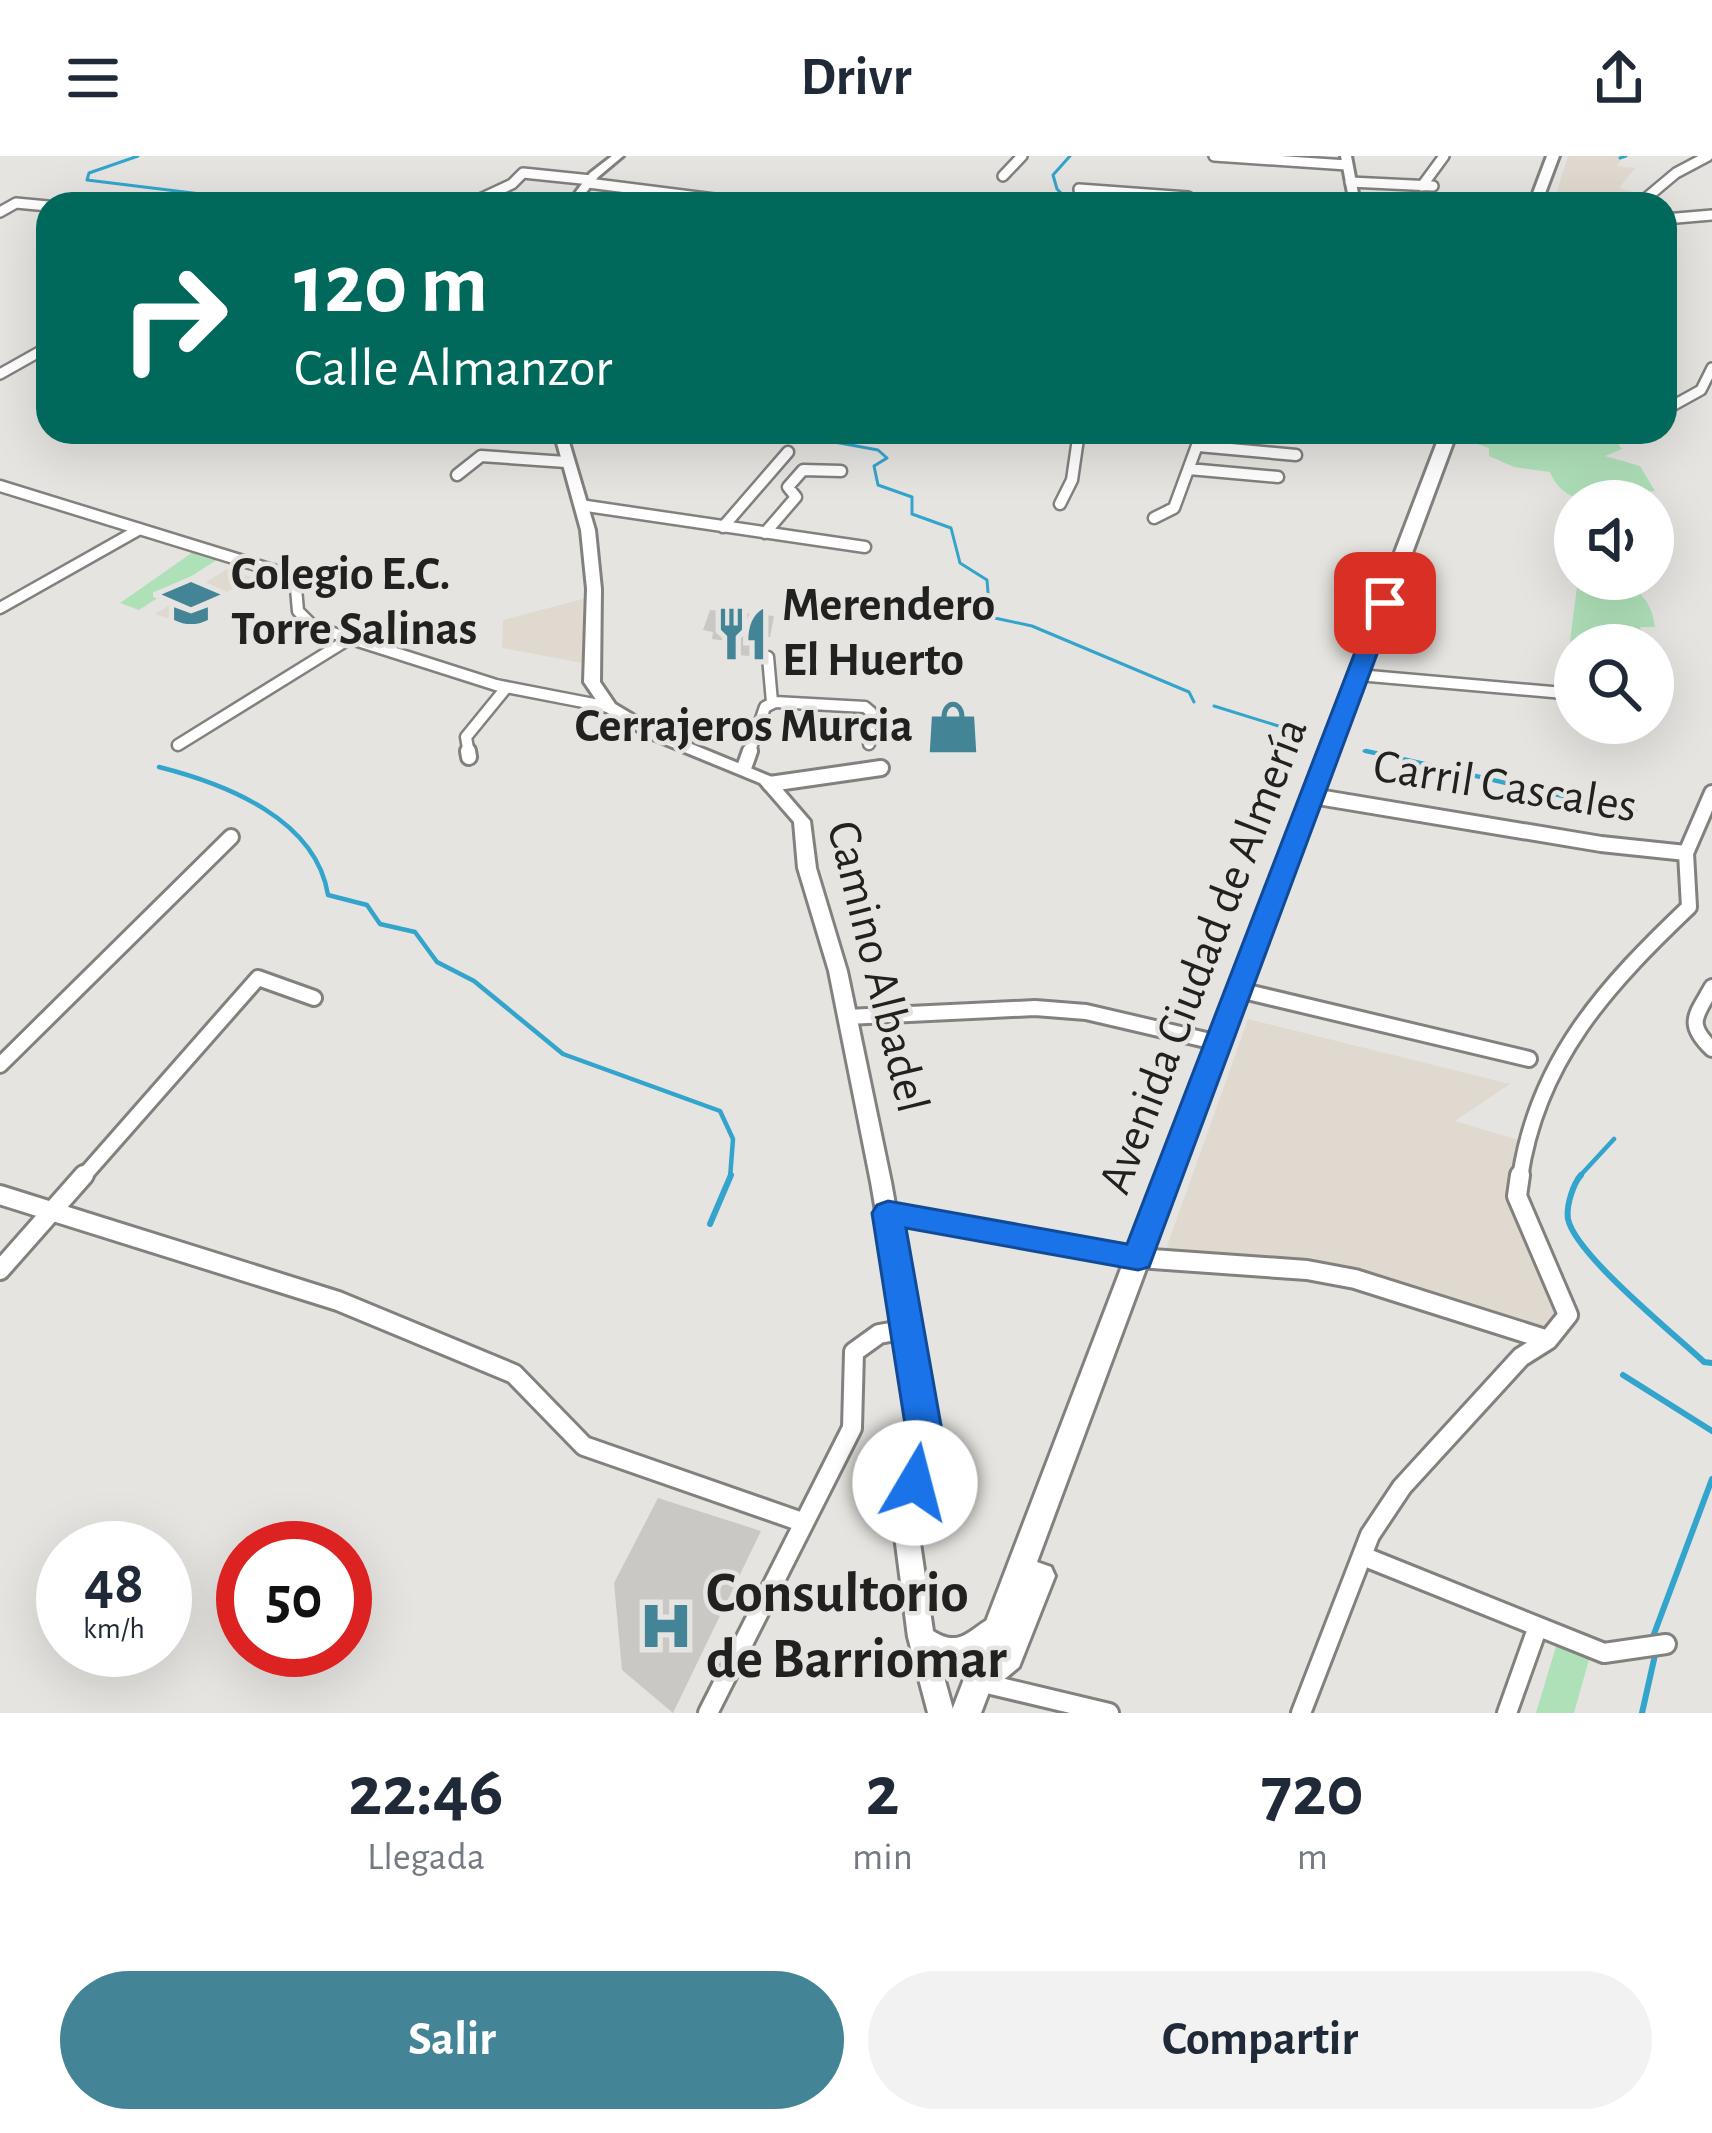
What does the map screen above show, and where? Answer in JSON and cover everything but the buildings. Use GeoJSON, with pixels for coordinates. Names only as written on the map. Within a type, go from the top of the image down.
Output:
{"type":"FeatureCollection","features":[{"type":"Feature","properties":{"kind":"main road"},"geometry":{"type":"LineString","coordinates":[[581,192],[618,156]]}},
{"type":"Feature","properties":{"kind":"main road"},"geometry":{"type":"LineString","coordinates":[[1540,192],[1553,156]]}},
{"type":"Feature","properties":{"kind":"main road"},"geometry":{"type":"LineString","coordinates":[[1346,161],[1352,192]]}},
{"type":"Feature","properties":{"kind":"main road"},"geometry":{"type":"LineString","coordinates":[[562,444],[588,530],[594,589],[592,682],[609,707]]}},
{"type":"Feature","properties":{"kind":"main road","name":"Avenida Ciudad de Almería"},"geometry":{"type":"LineString","coordinates":[[966,1713],[1445,444]]}},
{"type":"Feature","properties":{"kind":"main road","name":"Camino Albadel"},"geometry":{"type":"LineString","coordinates":[[609,707],[654,734],[744,768],[770,784],[802,821],[808,868],[847,1017],[888,1213],[924,1431],[907,1522],[921,1637],[941,1713]]}},
{"type":"Feature","properties":{"kind":"main road"},"geometry":{"type":"LineString","coordinates":[[978,1682],[1009,1658],[1041,1576],[1021,1569]]}},
{"type":"Feature","properties":{"kind":"main road"},"geometry":{"type":"LineString","coordinates":[[921,1637],[935,1648],[953,1651],[978,1642],[1002,1618]]}},
{"type":"Feature","properties":{"kind":"street"},"geometry":{"type":"LineString","coordinates":[[1004,176],[1022,156]]}},
{"type":"Feature","properties":{"kind":"street"},"geometry":{"type":"LineString","coordinates":[[1214,156],[1346,161]]}},
{"type":"Feature","properties":{"kind":"street"},"geometry":{"type":"LineString","coordinates":[[1350,182],[1427,186],[1444,156]]}},
{"type":"Feature","properties":{"kind":"street"},"geometry":{"type":"LineString","coordinates":[[1653,192],[1708,156]]}},
{"type":"Feature","properties":{"kind":"street"},"geometry":{"type":"LineString","coordinates":[[495,192],[523,173],[668,192]]}},
{"type":"Feature","properties":{"kind":"street"},"geometry":{"type":"LineString","coordinates":[[1079,192],[1120,192]]}},
{"type":"Feature","properties":{"kind":"street"},"geometry":{"type":"LineString","coordinates":[[0,212],[16,202],[36,204]]}},
{"type":"Feature","properties":{"kind":"street"},"geometry":{"type":"LineString","coordinates":[[1677,218],[1712,215]]}},
{"type":"Feature","properties":{"kind":"street"},"geometry":{"type":"LineString","coordinates":[[0,374],[36,354]]}},
{"type":"Feature","properties":{"kind":"street"},"geometry":{"type":"LineString","coordinates":[[1677,403],[1700,390],[1712,368]]}},
{"type":"Feature","properties":{"kind":"street"},"geometry":{"type":"LineString","coordinates":[[1060,503],[1072,480],[1077,444]]}},
{"type":"Feature","properties":{"kind":"street"},"geometry":{"type":"LineString","coordinates":[[1154,518],[1174,508],[1198,446],[1295,455]]}},
{"type":"Feature","properties":{"kind":"street"},"geometry":{"type":"LineString","coordinates":[[723,526],[788,452]]}},
{"type":"Feature","properties":{"kind":"street"},"geometry":{"type":"LineString","coordinates":[[457,476],[481,455],[566,462]]}},
{"type":"Feature","properties":{"kind":"street"},"geometry":{"type":"LineString","coordinates":[[1189,469],[1278,477]]}},
{"type":"Feature","properties":{"kind":"street"},"geometry":{"type":"LineString","coordinates":[[765,533],[796,497],[788,487],[803,470],[841,471]]}},
{"type":"Feature","properties":{"kind":"street"},"geometry":{"type":"LineString","coordinates":[[0,486],[295,577],[295,610],[301,620],[349,639],[506,688],[609,707]]}},
{"type":"Feature","properties":{"kind":"street"},"geometry":{"type":"LineString","coordinates":[[580,505],[865,547]]}},
{"type":"Feature","properties":{"kind":"street"},"geometry":{"type":"LineString","coordinates":[[0,608],[140,529]]}},
{"type":"Feature","properties":{"kind":"street"},"geometry":{"type":"LineString","coordinates":[[178,746],[349,639]]}},
{"type":"Feature","properties":{"kind":"street"},"geometry":{"type":"LineString","coordinates":[[768,657],[772,702]]}},
{"type":"Feature","properties":{"kind":"street"},"geometry":{"type":"LineString","coordinates":[[1358,675],[1554,692]]}},
{"type":"Feature","properties":{"kind":"street"},"geometry":{"type":"LineString","coordinates":[[469,757],[466,737],[506,688]]}},
{"type":"Feature","properties":{"kind":"street"},"geometry":{"type":"LineString","coordinates":[[744,768],[765,707],[772,702],[865,707],[871,712],[868,744]]}},
{"type":"Feature","properties":{"kind":"street"},"geometry":{"type":"LineString","coordinates":[[770,784],[881,768]]}},
{"type":"Feature","properties":{"kind":"street"},"geometry":{"type":"LineString","coordinates":[[1301,1713],[1370,1535],[1402,1487],[1521,1357],[1548,1340],[1568,1315],[1517,1196],[1525,1142],[1566,1047],[1612,981],[1689,907],[1686,853],[1712,793]]}},
{"type":"Feature","properties":{"kind":"street","name":"Carril Cascales"},"geometry":{"type":"LineString","coordinates":[[1312,796],[1601,844],[1686,853]]}},
{"type":"Feature","properties":{"kind":"street"},"geometry":{"type":"LineString","coordinates":[[0,1065],[231,837]]}},
{"type":"Feature","properties":{"kind":"street"},"geometry":{"type":"LineString","coordinates":[[0,1270],[258,978],[314,998]]}},
{"type":"Feature","properties":{"kind":"street"},"geometry":{"type":"LineString","coordinates":[[1712,987],[1694,1020],[1696,1034],[1712,1049]]}},
{"type":"Feature","properties":{"kind":"street"},"geometry":{"type":"LineString","coordinates":[[1239,990],[1529,1059]]}},
{"type":"Feature","properties":{"kind":"street"},"geometry":{"type":"LineString","coordinates":[[847,1017],[1035,1008],[1086,1012],[1219,1043]]}},
{"type":"Feature","properties":{"kind":"street"},"geometry":{"type":"LineString","coordinates":[[0,1195],[360,1310],[514,1374],[584,1446],[802,1522]]}},
{"type":"Feature","properties":{"kind":"street"},"geometry":{"type":"LineString","coordinates":[[888,1213],[1138,1258],[1306,1270],[1355,1279],[1548,1340]]}},
{"type":"Feature","properties":{"kind":"street"},"geometry":{"type":"LineString","coordinates":[[708,1713],[856,1417],[849,1368],[852,1357],[875,1335],[907,1329]]}},
{"type":"Feature","properties":{"kind":"street"},"geometry":{"type":"LineString","coordinates":[[1364,1557],[1604,1652],[1666,1644]]}},
{"type":"Feature","properties":{"kind":"street"},"geometry":{"type":"LineString","coordinates":[[1507,1713],[1537,1629]]}},
{"type":"Feature","properties":{"kind":"street"},"geometry":{"type":"LineString","coordinates":[[978,1682],[1109,1713]]}},
{"type":"Feature","properties":{"kind":"shaded area"},"geometry":{"type":"Polygon","coordinates":[[[1568,156],[1623,156],[1617,166],[1635,168],[1619,188],[1634,192],[1557,192],[1568,156]]]}},
{"type":"Feature","properties":{"kind":"shaded area","name":"Colegio E.C. Torre Salinas"},"geometry":{"type":"Polygon","coordinates":[[[227,569],[251,577],[179,622],[155,614],[227,569]]]}},
{"type":"Feature","properties":{"kind":"shaded area"},"geometry":{"type":"Polygon","coordinates":[[[594,596],[593,665],[502,648],[503,620],[594,596]]]}},
{"type":"Feature","properties":{"kind":"shaded area"},"geometry":{"type":"Polygon","coordinates":[[[1248,1019],[1510,1084],[1455,1121],[1525,1142],[1517,1196],[1568,1315],[1548,1340],[1355,1279],[1162,1260],[1248,1019]]]}},
{"type":"Feature","properties":{"kind":"green space"},"geometry":{"type":"Polygon","coordinates":[[[1477,444],[1618,444],[1622,449],[1605,456],[1640,466],[1648,480],[1555,480],[1550,472],[1514,467],[1489,456],[1489,448],[1477,444]]]}},
{"type":"Feature","properties":{"kind":"green space"},"geometry":{"type":"Polygon","coordinates":[[[193,552],[218,559],[139,610],[120,603],[193,552]]]}},
{"type":"Feature","properties":{"kind":"green space"},"geometry":{"type":"Polygon","coordinates":[[[1575,600],[1645,600],[1654,624],[1572,624],[1575,600]]]}},
{"type":"Feature","properties":{"kind":"green space"},"geometry":{"type":"Polygon","coordinates":[[[1557,1643],[1590,1656],[1574,1713],[1536,1713],[1557,1643]]]}},
{"type":"Feature","properties":{"kind":"waterway"},"geometry":{"type":"LineString","coordinates":[[138,156],[89,173],[87,180],[184,192]]}},
{"type":"Feature","properties":{"kind":"waterway"},"geometry":{"type":"LineString","coordinates":[[1060,192],[1053,175],[1070,156]]}},
{"type":"Feature","properties":{"kind":"waterway"},"geometry":{"type":"LineString","coordinates":[[1620,158],[1626,156]]}},
{"type":"Feature","properties":{"kind":"waterway"},"geometry":{"type":"LineString","coordinates":[[845,444],[878,450],[887,458],[874,466],[878,485],[912,497],[912,514],[951,528],[960,563],[987,580],[990,617],[1032,626],[1189,692],[1194,702]]}},
{"type":"Feature","properties":{"kind":"waterway"},"geometry":{"type":"LineString","coordinates":[[1214,706],[1285,728]]}},
{"type":"Feature","properties":{"kind":"waterway"},"geometry":{"type":"LineString","coordinates":[[1364,751],[1375,753]]}},
{"type":"Feature","properties":{"kind":"waterway"},"geometry":{"type":"LineString","coordinates":[[1366,751],[1375,753]]}},
{"type":"Feature","properties":{"kind":"waterway"},"geometry":{"type":"LineString","coordinates":[[1375,753],[1380,754]]}},
{"type":"Feature","properties":{"kind":"waterway"},"geometry":{"type":"LineString","coordinates":[[1375,753],[1635,811]]}},
{"type":"Feature","properties":{"kind":"waterway"},"geometry":{"type":"LineString","coordinates":[[159,767],[212,783],[264,809],[306,845],[328,895],[367,905],[380,924],[415,932],[437,962],[474,981],[563,1054],[720,1111],[733,1139],[730,1177]]}},
{"type":"Feature","properties":{"kind":"waterway"},"geometry":{"type":"LineString","coordinates":[[1578,1178],[1614,1139]]}},
{"type":"Feature","properties":{"kind":"waterway"},"geometry":{"type":"LineString","coordinates":[[1581,1175],[1568,1208],[1575,1234],[1627,1293],[1704,1362],[1712,1363]]}},
{"type":"Feature","properties":{"kind":"waterway"},"geometry":{"type":"LineString","coordinates":[[710,1224],[730,1177]]}},
{"type":"Feature","properties":{"kind":"waterway"},"geometry":{"type":"LineString","coordinates":[[1623,1375],[1712,1431]]}},
{"type":"Feature","properties":{"kind":"waterway"},"geometry":{"type":"LineString","coordinates":[[1654,1634],[1712,1479]]}},
{"type":"Feature","properties":{"kind":"waterway"},"geometry":{"type":"LineString","coordinates":[[1642,1713],[1655,1655]]}},
{"type":"Feature","properties":{"kind":"place","name":"Colegio E.C. Torre Salinas"},"geometry":{"type":"Point","coordinates":[191,603]}},
{"type":"Feature","properties":{"kind":"place","name":"Merendero El Huerto"},"geometry":{"type":"Point","coordinates":[742,634]}},
{"type":"Feature","properties":{"kind":"place","name":"Cerrajeros Murcia"},"geometry":{"type":"Point","coordinates":[953,727]}},
{"type":"Feature","properties":{"kind":"place","name":"Consultorio de Barriomar"},"geometry":{"type":"Point","coordinates":[666,1626]}},
{"type":"Feature","properties":{"kind":"route"},"geometry":{"type":"LineString","coordinates":[[915,1483],[924,1431],[888,1213],[1138,1258],[1385,603]]}}]}
